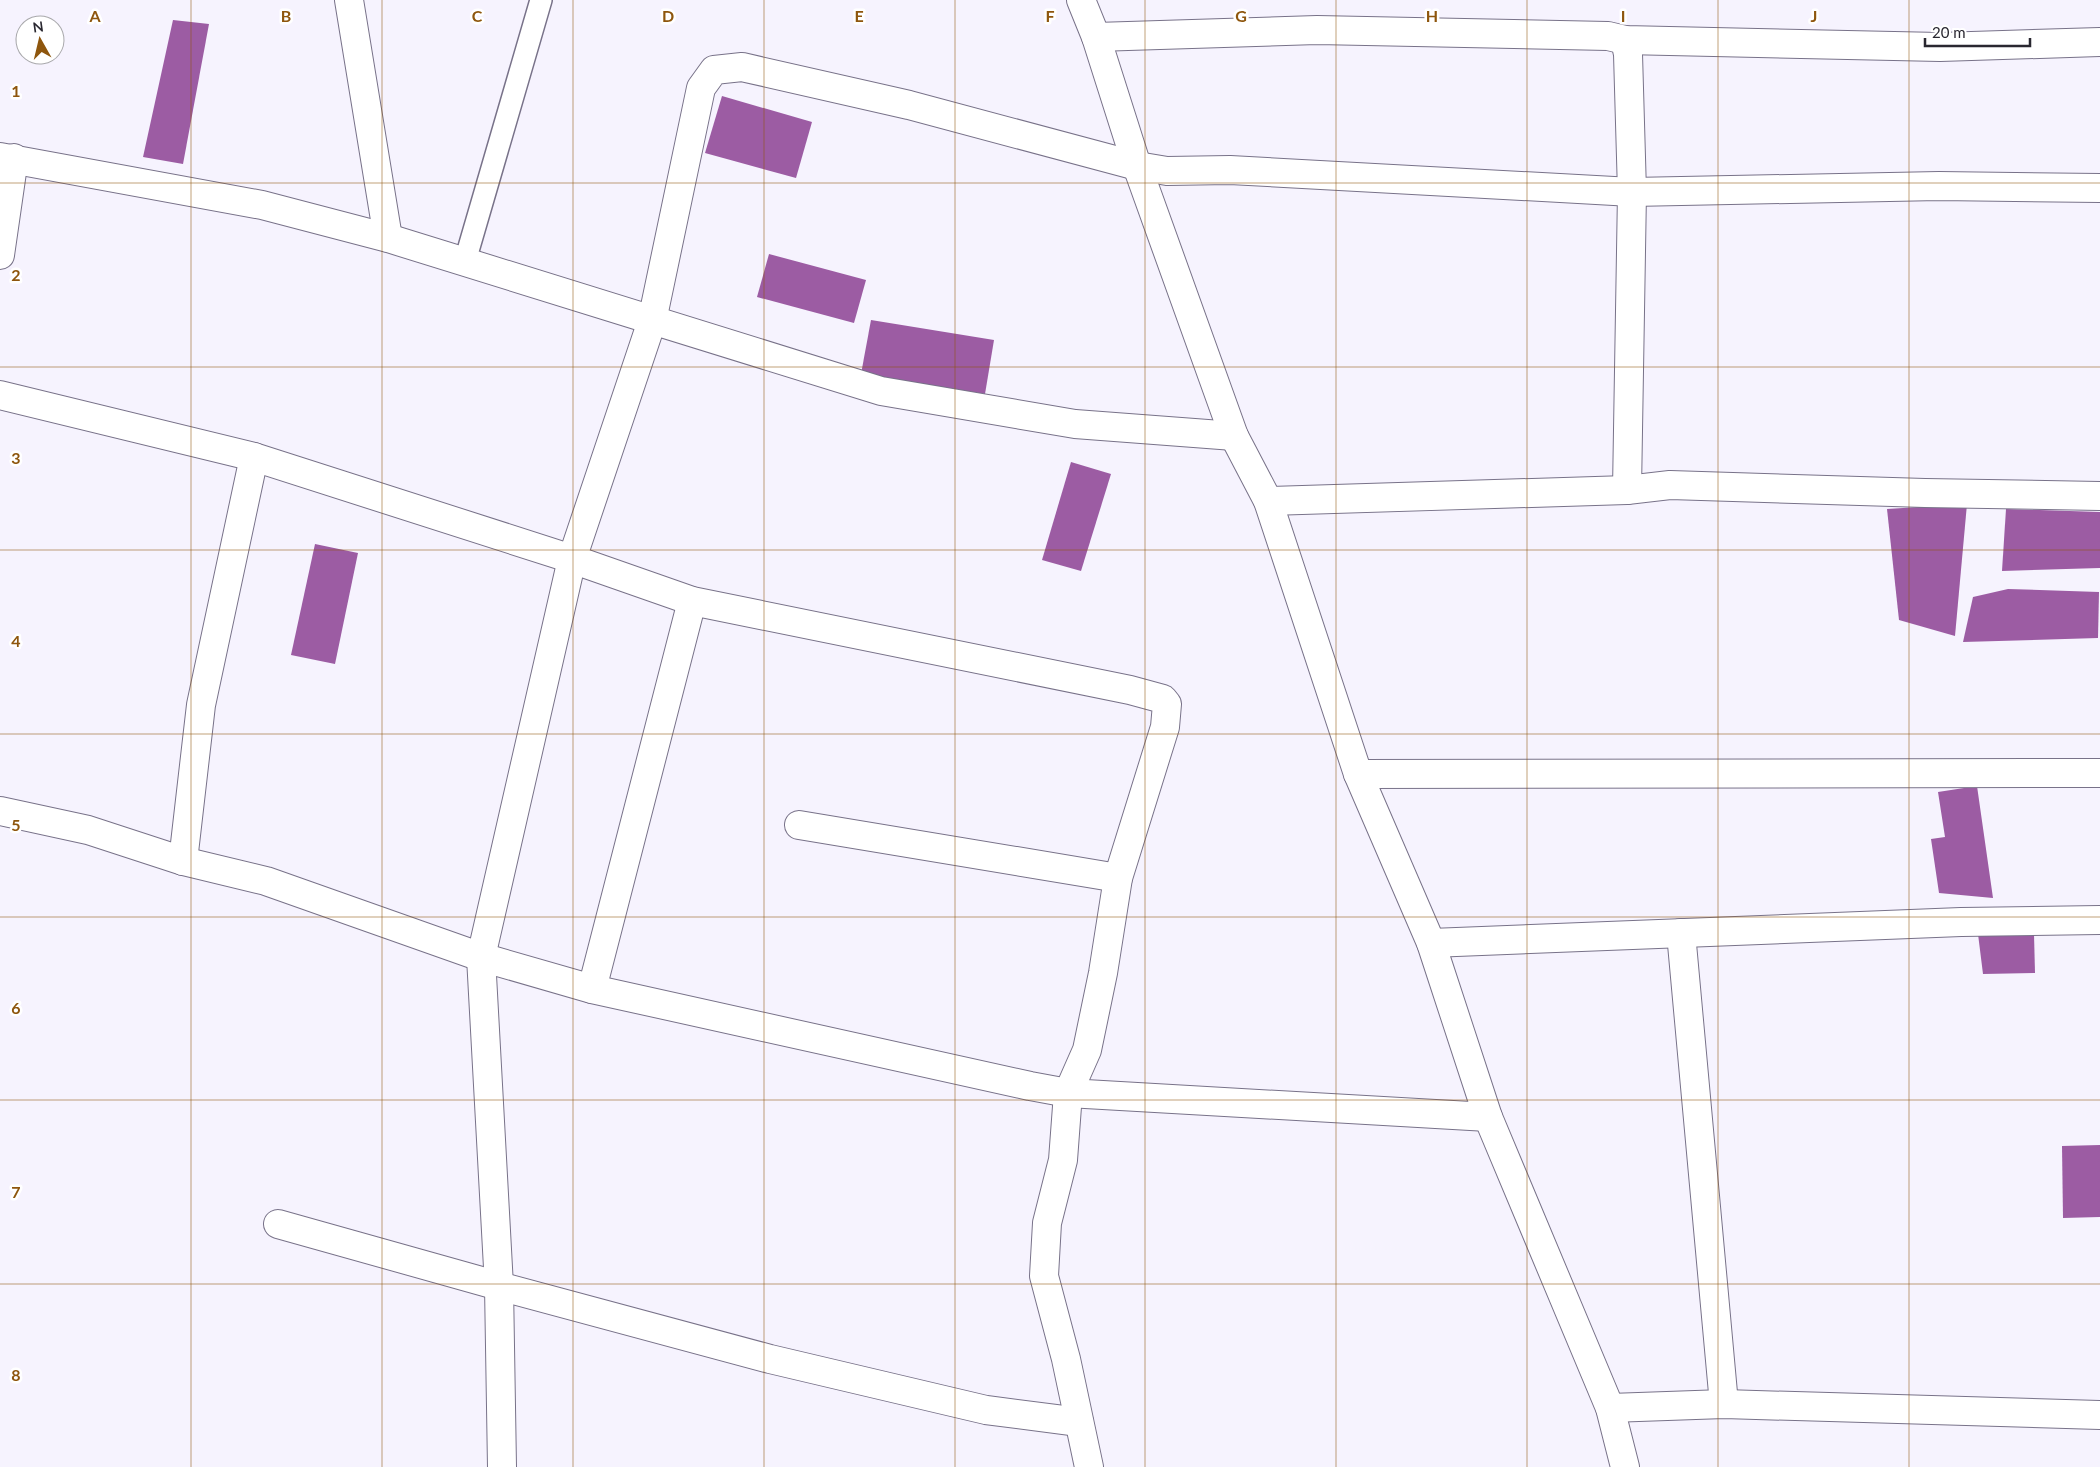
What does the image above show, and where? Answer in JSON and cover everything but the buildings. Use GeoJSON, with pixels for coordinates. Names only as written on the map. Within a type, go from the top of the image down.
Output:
{"type":"FeatureCollection","features":[{"type":"Feature","properties":{"kind":"street"},"geometry":{"type":"LineString","coordinates":[[349,0],[388,238]]}},
{"type":"Feature","properties":{"kind":"street"},"geometry":{"type":"LineString","coordinates":[[1081,0],[1096,37],[1137,166],[1234,436],[1268,501],[1358,774],[1431,943],[1488,1117],[1610,1408],[1625,1467]]}},
{"type":"Feature","properties":{"kind":"street"},"geometry":{"type":"LineString","coordinates":[[1096,37],[1317,30],[1608,36],[1625,40],[1940,46],[2100,42]]}},
{"type":"Feature","properties":{"kind":"street"},"geometry":{"type":"LineString","coordinates":[[1625,40],[1628,54],[1632,192],[1626,490]]}},
{"type":"Feature","properties":{"kind":"street"},"geometry":{"type":"LineString","coordinates":[[502,1467],[499,1286],[481,957],[572,559],[652,321],[701,88],[714,70],[742,67],[909,105],[1137,166],[1167,171],[1230,170],[1632,192],[1939,186],[2100,188]]}},
{"type":"Feature","properties":{"kind":"street"},"geometry":{"type":"LineString","coordinates":[[0,255],[7,157],[262,205],[388,238],[881,391],[1075,424],[1234,436]]}},
{"type":"Feature","properties":{"kind":"street"},"geometry":{"type":"LineString","coordinates":[[0,394],[254,457],[572,559],[692,601],[1130,690],[1163,699],[1167,704],[1168,711],[1165,727],[1118,878],[1103,973],[1087,1050],[1068,1093],[1063,1160],[1047,1223],[1044,1276],[1090,1467]]}},
{"type":"Feature","properties":{"kind":"street"},"geometry":{"type":"LineString","coordinates":[[183,861],[201,706],[254,457]]}},
{"type":"Feature","properties":{"kind":"street"},"geometry":{"type":"LineString","coordinates":[[1268,501],[1626,490],[1670,485],[1925,494],[2100,496]]}},
{"type":"Feature","properties":{"kind":"street"},"geometry":{"type":"LineString","coordinates":[[592,989],[692,601]]}},
{"type":"Feature","properties":{"kind":"street"},"geometry":{"type":"LineString","coordinates":[[1358,774],[2100,773]]}},
{"type":"Feature","properties":{"kind":"street"},"geometry":{"type":"LineString","coordinates":[[0,812],[88,830],[183,861],[266,881],[481,957],[592,989],[1068,1093],[1488,1117]]}},
{"type":"Feature","properties":{"kind":"street"},"geometry":{"type":"LineString","coordinates":[[799,825],[1118,878]]}},
{"type":"Feature","properties":{"kind":"street"},"geometry":{"type":"LineString","coordinates":[[1431,943],[1961,922],[2100,920]]}},
{"type":"Feature","properties":{"kind":"street"},"geometry":{"type":"LineString","coordinates":[[1681,934],[1724,1404]]}},
{"type":"Feature","properties":{"kind":"street"},"geometry":{"type":"LineString","coordinates":[[278,1224],[770,1359],[967,1406],[1079,1422]]}},
{"type":"Feature","properties":{"kind":"street"},"geometry":{"type":"LineString","coordinates":[[1610,1408],[1724,1404],[2100,1415]]}},
{"type":"Feature","properties":{"kind":"lane"},"geometry":{"type":"LineString","coordinates":[[465,261],[540,0]]}}]}
